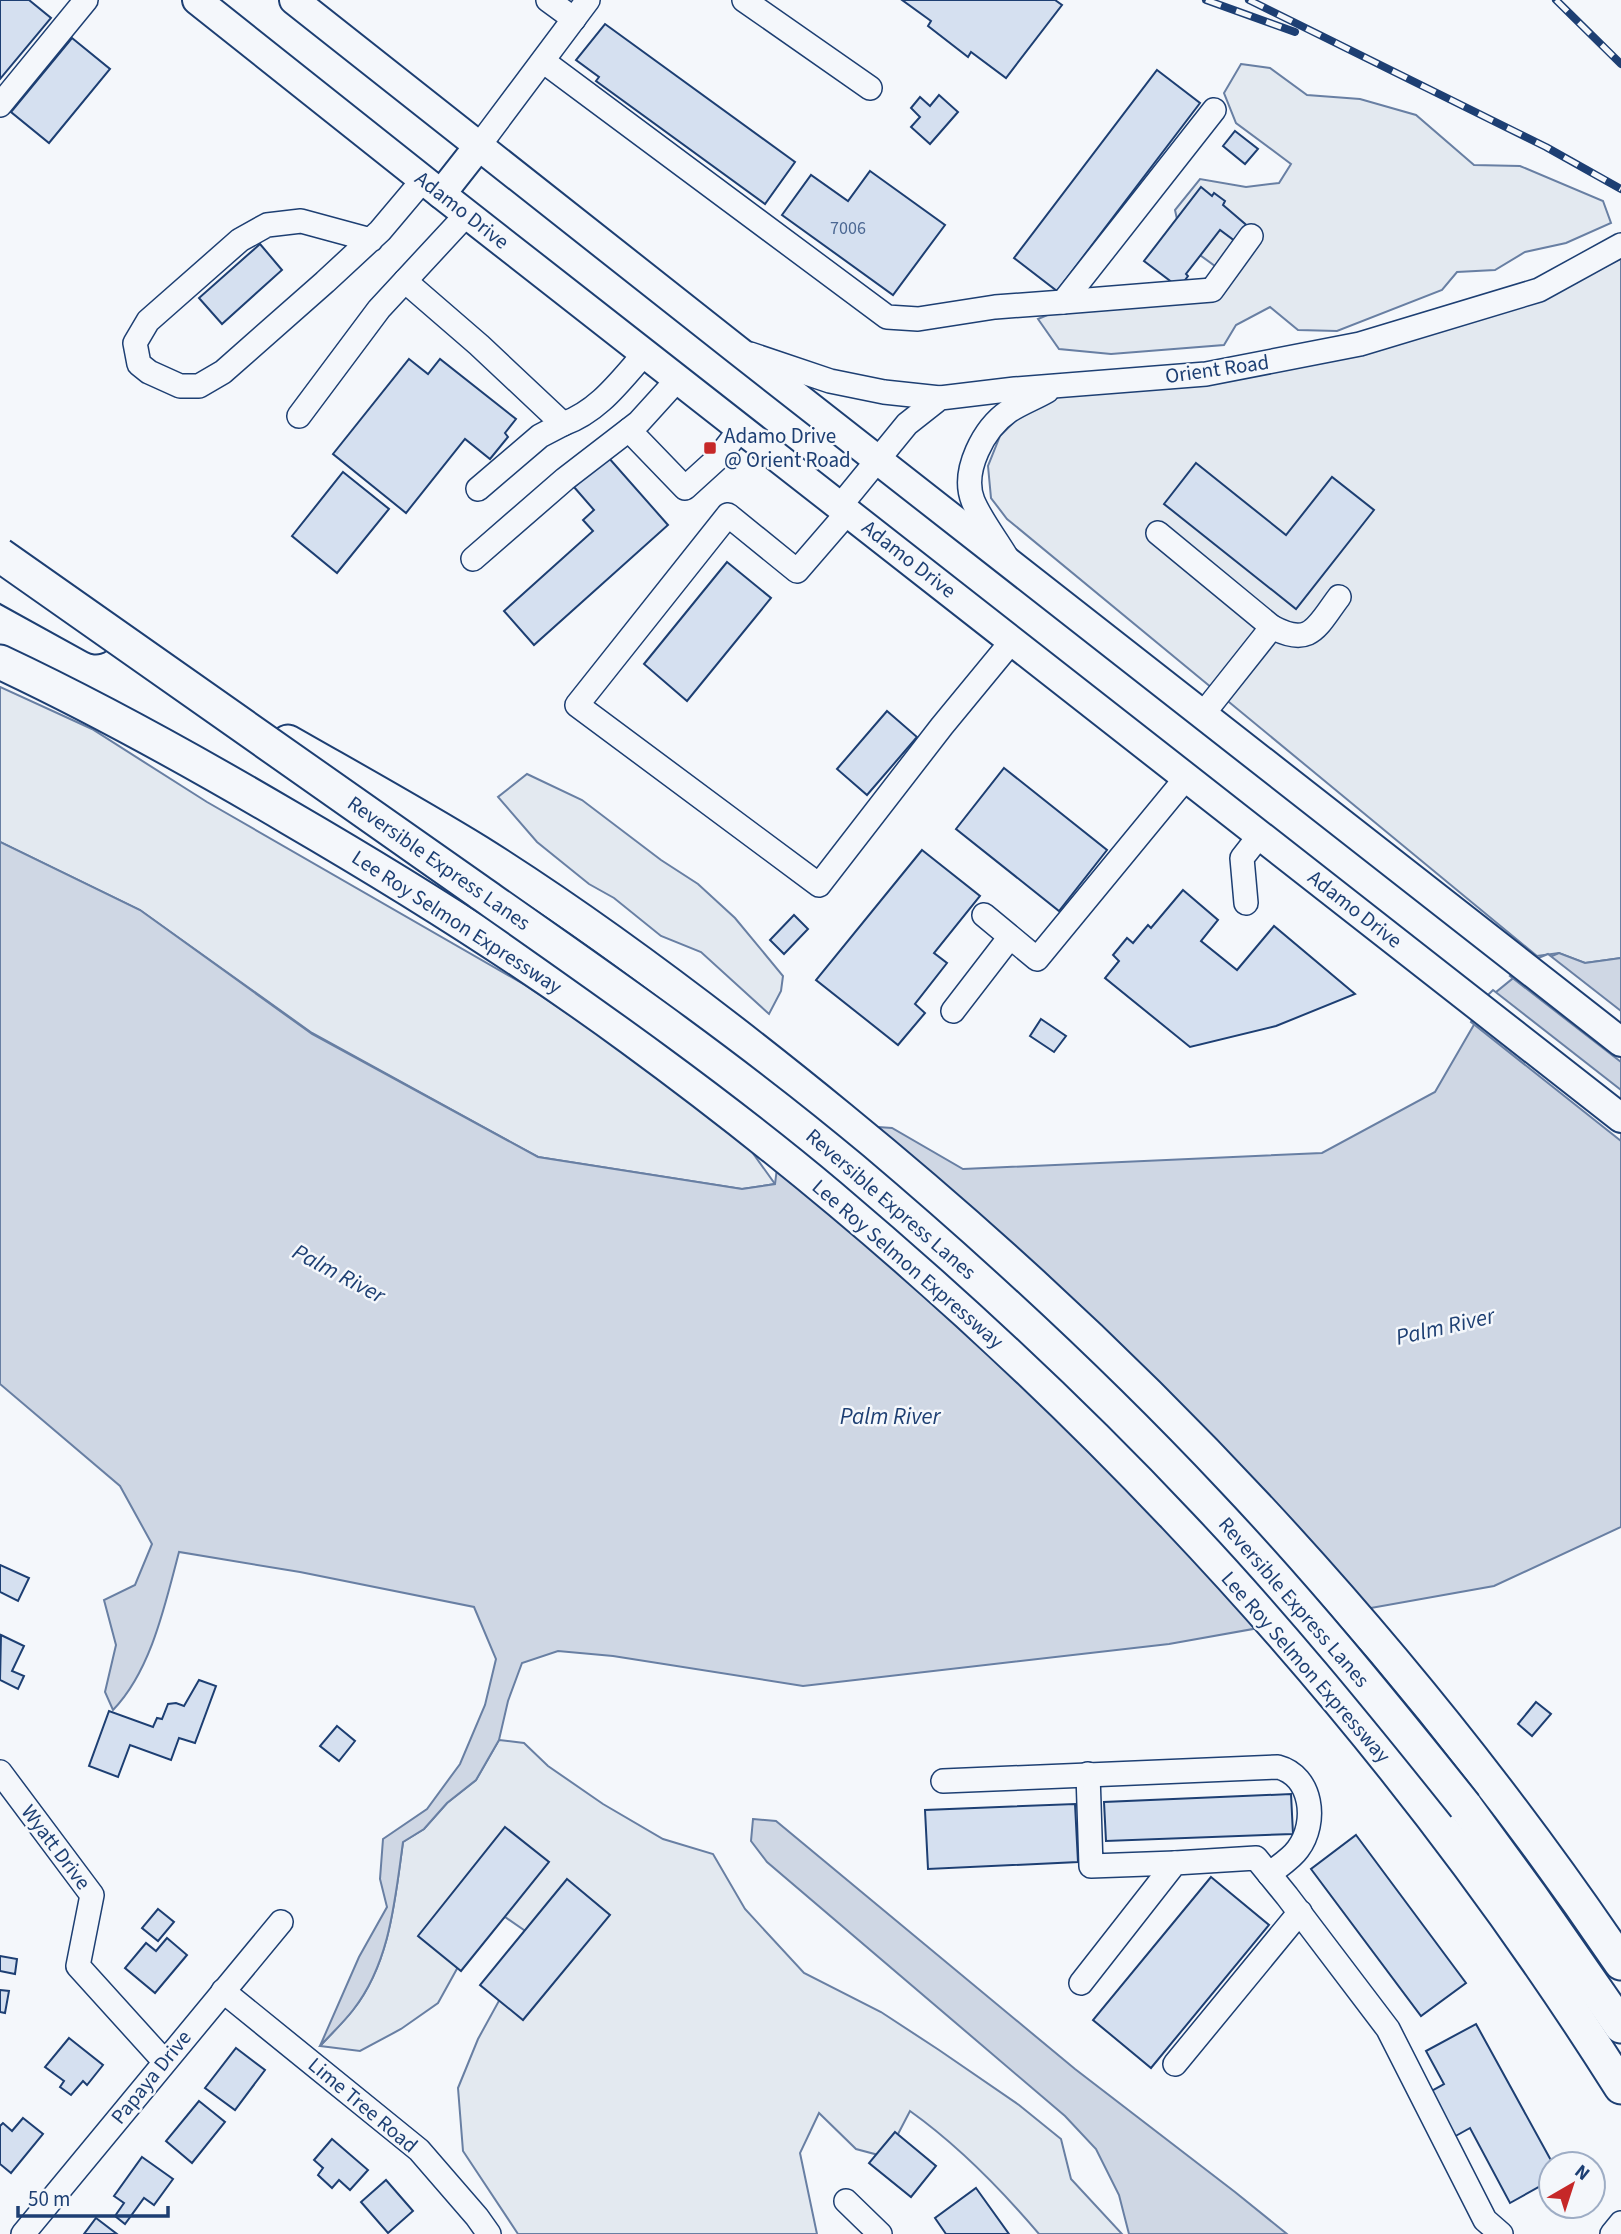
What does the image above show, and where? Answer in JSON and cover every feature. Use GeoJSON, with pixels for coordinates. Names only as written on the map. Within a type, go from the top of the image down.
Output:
{"type":"FeatureCollection","features":[{"type":"Feature","properties":{"kind":"highway","name":"Reversible Express Lanes"},"geometry":{"type":"LineString","coordinates":[[0,555],[683,1037],[840,1159],[989,1289],[1112,1406],[1206,1502],[1340,1651],[1465,1806],[1621,2026]]}},
{"type":"Feature","properties":{"kind":"highway"},"geometry":{"type":"LineString","coordinates":[[0,584],[258,725],[481,855],[635,960],[776,1066],[948,1207],[1104,1349],[1275,1525],[1426,1702],[1542,1852],[1621,1963]]}},
{"type":"Feature","properties":{"kind":"highway","name":"Lee Roy Selmon Expressway"},"geometry":{"type":"LineString","coordinates":[[0,662],[147,736],[310,829],[530,968],[628,1036],[759,1135],[921,1272],[1084,1425],[1207,1552],[1280,1634],[1417,1798],[1487,1891],[1616,2078]]}},
{"type":"Feature","properties":{"kind":"main road","name":"Adamo Drive"},"geometry":{"type":"LineString","coordinates":[[197,0],[1621,1118]]}},
{"type":"Feature","properties":{"kind":"main road"},"geometry":{"type":"LineString","coordinates":[[295,0],[1621,1042]]}},
{"type":"Feature","properties":{"kind":"main road"},"geometry":{"type":"LineString","coordinates":[[432,187],[478,146]]}},
{"type":"Feature","properties":{"kind":"street"},"geometry":{"type":"LineString","coordinates":[[0,105],[86,0]]}},
{"type":"Feature","properties":{"kind":"street"},"geometry":{"type":"LineString","coordinates":[[548,0],[574,19]]}},
{"type":"Feature","properties":{"kind":"street"},"geometry":{"type":"LineString","coordinates":[[478,146],[589,0]]}},
{"type":"Feature","properties":{"kind":"street"},"geometry":{"type":"LineString","coordinates":[[744,0],[870,88]]}},
{"type":"Feature","properties":{"kind":"street"},"geometry":{"type":"LineString","coordinates":[[543,61],[887,317],[918,319],[995,307],[1212,290],[1251,236]]}},
{"type":"Feature","properties":{"kind":"street"},"geometry":{"type":"LineString","coordinates":[[1063,302],[1214,110]]}},
{"type":"Feature","properties":{"kind":"street"},"geometry":{"type":"LineString","coordinates":[[371,240],[301,221],[267,225],[240,240],[148,321],[135,343],[139,364],[149,372],[180,386],[200,386],[223,372],[432,187]]}},
{"type":"Feature","properties":{"kind":"street"},"geometry":{"type":"LineString","coordinates":[[299,416],[379,309],[467,214]]}},
{"type":"Feature","properties":{"kind":"street","name":"Orient Road"},"geometry":{"type":"LineString","coordinates":[[736,349],[830,381],[884,392],[940,398],[1206,374],[1360,344],[1539,290],[1619,246]]}},
{"type":"Feature","properties":{"kind":"street"},"geometry":{"type":"LineString","coordinates":[[405,282],[479,345],[563,424]]}},
{"type":"Feature","properties":{"kind":"street"},"geometry":{"type":"LineString","coordinates":[[478,489],[540,436],[587,414],[604,400],[645,353]]}},
{"type":"Feature","properties":{"kind":"street"},"geometry":{"type":"LineString","coordinates":[[473,559],[565,479],[639,422],[678,379]]}},
{"type":"Feature","properties":{"kind":"street"},"geometry":{"type":"LineString","coordinates":[[1010,562],[972,500],[970,476],[975,455],[987,435],[1007,412],[1057,386]]}},
{"type":"Feature","properties":{"kind":"street"},"geometry":{"type":"LineString","coordinates":[[940,398],[907,424],[876,459],[844,509],[797,571],[727,515],[577,705],[819,885],[942,726],[1012,641]]}},
{"type":"Feature","properties":{"kind":"street"},"geometry":{"type":"LineString","coordinates":[[629,430],[685,488],[718,458],[741,428]]}},
{"type":"Feature","properties":{"kind":"street"},"geometry":{"type":"LineString","coordinates":[[1158,533],[1272,627],[1289,637],[1306,635],[1317,626],[1339,597]]}},
{"type":"Feature","properties":{"kind":"street"},"geometry":{"type":"LineString","coordinates":[[1203,714],[1272,627]]}},
{"type":"Feature","properties":{"kind":"street"},"geometry":{"type":"LineString","coordinates":[[984,915],[1037,959],[1186,778]]}},
{"type":"Feature","properties":{"kind":"street"},"geometry":{"type":"LineString","coordinates":[[1246,903],[1242,859],[1260,835]]}},
{"type":"Feature","properties":{"kind":"street"},"geometry":{"type":"LineString","coordinates":[[953,1011],[1010,937]]}},
{"type":"Feature","properties":{"kind":"street"},"geometry":{"type":"LineString","coordinates":[[943,1781],[1278,1767],[1290,1770],[1301,1781],[1305,1790],[1310,1821],[1299,1848],[1269,1874]]}},
{"type":"Feature","properties":{"kind":"street","name":"Wyatt Drive"},"geometry":{"type":"LineString","coordinates":[[0,1772],[92,1895],[78,1966],[164,2061]]}},
{"type":"Feature","properties":{"kind":"street"},"geometry":{"type":"LineString","coordinates":[[1088,1774],[1091,1866],[1256,1858],[1388,2029],[1485,2220],[1501,2234]]}},
{"type":"Feature","properties":{"kind":"street"},"geometry":{"type":"LineString","coordinates":[[1081,1983],[1175,1863]]}},
{"type":"Feature","properties":{"kind":"street"},"geometry":{"type":"LineString","coordinates":[[1175,2064],[1300,1912]]}},
{"type":"Feature","properties":{"kind":"street","name":"Papaya Drive"},"geometry":{"type":"LineString","coordinates":[[23,2234],[281,1922]]}},
{"type":"Feature","properties":{"kind":"street","name":"Lime Tree Road"},"geometry":{"type":"LineString","coordinates":[[223,1991],[419,2150],[489,2234]]}},
{"type":"Feature","properties":{"kind":"street"},"geometry":{"type":"LineString","coordinates":[[846,2201],[880,2234]]}},
{"type":"Feature","properties":{"kind":"street"},"geometry":{"type":"LineString","coordinates":[[1612,2234],[1621,2222]]}},
{"type":"Feature","properties":{"kind":"shaded area"},"geometry":{"type":"Polygon","coordinates":[[[1241,64],[1270,68],[1307,95],[1360,99],[1416,115],[1474,165],[1520,166],[1603,201],[1611,223],[1566,243],[1525,252],[1495,270],[1457,272],[1442,290],[1337,331],[1298,330],[1270,307],[1236,325],[1224,345],[1111,354],[1059,349],[1038,319],[1078,302],[1175,299],[1219,269],[1182,242],[1175,210],[1200,179],[1246,187],[1279,183],[1291,164],[1236,123],[1224,93],[1241,64]]]}},
{"type":"Feature","properties":{"kind":"shaded area"},"geometry":{"type":"Polygon","coordinates":[[[1621,259],[1621,958],[1585,963],[1559,953],[1537,956],[1007,519],[991,498],[988,466],[1000,436],[1036,400],[1290,361],[1568,285],[1621,259]]]}},
{"type":"Feature","properties":{"kind":"shaded area"},"geometry":{"type":"Polygon","coordinates":[[[0,687],[92,729],[207,802],[525,985],[668,1081],[747,1145],[775,1184],[742,1189],[538,1157],[312,1033],[140,910],[0,842],[0,687]]]}},
{"type":"Feature","properties":{"kind":"shaded area"},"geometry":{"type":"Polygon","coordinates":[[[527,774],[582,800],[661,860],[698,884],[735,918],[783,976],[781,991],[769,1014],[701,952],[661,936],[537,842],[498,797],[527,774]]]}},
{"type":"Feature","properties":{"kind":"shaded area"},"geometry":{"type":"Polygon","coordinates":[[[499,1740],[524,1743],[548,1766],[603,1804],[663,1839],[713,1854],[745,1909],[804,1973],[881,2012],[1019,2105],[1061,2139],[1071,2179],[1122,2234],[1039,2234],[978,2168],[910,2111],[886,2157],[856,2149],[819,2113],[800,2153],[817,2234],[518,2234],[463,2151],[458,2088],[478,2039],[534,1937],[505,1917],[479,1929],[438,2003],[401,2029],[360,2051],[320,2046],[353,2010],[375,1972],[389,1930],[403,1842],[424,1829],[447,1803],[476,1780],[499,1740]]]}},
{"type":"Feature","properties":{"kind":"water","name":"Palm River"},"geometry":{"type":"Polygon","coordinates":[[[0,842],[140,910],[312,1034],[538,1157],[742,1189],[775,1184],[781,1136],[835,1124],[892,1128],[963,1169],[1322,1153],[1435,1092],[1490,997],[1528,966],[1559,953],[1585,963],[1621,958],[1621,1527],[1494,1586],[1169,1644],[803,1686],[613,1656],[558,1651],[522,1663],[508,1701],[499,1740],[476,1780],[447,1803],[424,1829],[403,1842],[389,1930],[375,1972],[353,2010],[320,2046],[359,1957],[387,1907],[380,1879],[383,1839],[427,1809],[460,1764],[485,1705],[496,1659],[474,1607],[300,1572],[179,1552],[162,1615],[147,1657],[126,1694],[113,1710],[105,1692],[116,1645],[104,1600],[135,1585],[152,1544],[120,1486],[0,1384],[0,842]]]}},
{"type":"Feature","properties":{"kind":"water"},"geometry":{"type":"Polygon","coordinates":[[[753,1819],[776,1821],[1075,2069],[1287,2234],[1129,2234],[1119,2195],[1096,2149],[1065,2116],[767,1862],[751,1841],[753,1819]]]}},
{"type":"Feature","properties":{"kind":"pier"},"geometry":{"type":"Polygon","coordinates":[[[1548,954],[1621,1011],[1621,1062],[1510,976],[1526,963],[1548,954]]]}},
{"type":"Feature","properties":{"kind":"pier"},"geometry":{"type":"Polygon","coordinates":[[[1493,990],[1621,1090],[1621,1141],[1471,1022],[1493,990]]]}},
{"type":"Feature","properties":{"kind":"building"},"geometry":{"type":"Polygon","coordinates":[[[0,0],[29,0],[51,18],[0,79],[0,0]]]}},
{"type":"Feature","properties":{"kind":"building"},"geometry":{"type":"Polygon","coordinates":[[[902,0],[1055,0],[1062,5],[1006,78],[971,52],[968,57],[928,26],[931,21],[902,0]]]}},
{"type":"Feature","properties":{"kind":"building"},"geometry":{"type":"Polygon","coordinates":[[[605,24],[795,162],[765,204],[596,81],[599,77],[576,60],[605,24]]]}},
{"type":"Feature","properties":{"kind":"building"},"geometry":{"type":"Polygon","coordinates":[[[72,38],[110,69],[49,143],[11,112],[72,38]]]}},
{"type":"Feature","properties":{"kind":"building"},"geometry":{"type":"Polygon","coordinates":[[[1157,70],[1200,103],[1057,291],[1014,258],[1157,70]]]}},
{"type":"Feature","properties":{"kind":"building"},"geometry":{"type":"Polygon","coordinates":[[[939,95],[958,112],[930,144],[911,127],[920,117],[911,108],[920,97],[930,106],[939,95]]]}},
{"type":"Feature","properties":{"kind":"building"},"geometry":{"type":"Polygon","coordinates":[[[1235,131],[1258,149],[1245,164],[1223,146],[1235,131]]]}},
{"type":"Feature","properties":{"kind":"building"},"geometry":{"type":"Polygon","coordinates":[[[870,171],[945,225],[893,295],[782,215],[811,175],[848,201],[870,171]]]}},
{"type":"Feature","properties":{"kind":"building"},"geometry":{"type":"Polygon","coordinates":[[[1201,187],[1212,196],[1214,193],[1225,201],[1223,205],[1251,229],[1239,244],[1220,230],[1186,274],[1188,276],[1182,284],[1177,286],[1144,261],[1201,187]]]}},
{"type":"Feature","properties":{"kind":"building"},"geometry":{"type":"Polygon","coordinates":[[[260,244],[282,270],[222,324],[199,298],[260,244]]]}},
{"type":"Feature","properties":{"kind":"building"},"geometry":{"type":"Polygon","coordinates":[[[409,359],[428,374],[440,359],[516,419],[505,433],[508,437],[490,459],[465,439],[406,513],[333,454],[409,359]]]}},
{"type":"Feature","properties":{"kind":"building"},"geometry":{"type":"Polygon","coordinates":[[[608,457],[668,525],[534,645],[504,611],[593,531],[583,520],[594,510],[574,487],[608,457]]]}},
{"type":"Feature","properties":{"kind":"building"},"geometry":{"type":"Polygon","coordinates":[[[1196,463],[1286,535],[1332,477],[1374,510],[1296,609],[1164,504],[1196,463]]]}},
{"type":"Feature","properties":{"kind":"building"},"geometry":{"type":"Polygon","coordinates":[[[343,472],[389,509],[337,573],[292,536],[343,472]]]}},
{"type":"Feature","properties":{"kind":"building"},"geometry":{"type":"Polygon","coordinates":[[[727,562],[771,598],[687,701],[644,664],[727,562]]]}},
{"type":"Feature","properties":{"kind":"building"},"geometry":{"type":"Polygon","coordinates":[[[887,711],[917,737],[867,795],[837,769],[887,711]]]}},
{"type":"Feature","properties":{"kind":"building"},"geometry":{"type":"Polygon","coordinates":[[[1004,768],[1107,850],[1059,911],[956,829],[1004,768]]]}},
{"type":"Feature","properties":{"kind":"building"},"geometry":{"type":"Polygon","coordinates":[[[922,850],[980,896],[934,953],[947,963],[915,1004],[925,1013],[898,1045],[816,980],[922,850]]]}},
{"type":"Feature","properties":{"kind":"building"},"geometry":{"type":"Polygon","coordinates":[[[1183,890],[1218,920],[1201,941],[1237,970],[1274,926],[1355,994],[1276,1026],[1190,1047],[1105,978],[1119,961],[1113,955],[1127,938],[1133,943],[1148,925],[1151,928],[1183,890]]]}},
{"type":"Feature","properties":{"kind":"building"},"geometry":{"type":"Polygon","coordinates":[[[794,915],[808,929],[784,954],[770,940],[794,915]]]}},
{"type":"Feature","properties":{"kind":"building"},"geometry":{"type":"Polygon","coordinates":[[[1041,1019],[1066,1036],[1054,1052],[1030,1036],[1041,1019]]]}},
{"type":"Feature","properties":{"kind":"building"},"geometry":{"type":"Polygon","coordinates":[[[0,1565],[29,1578],[18,1601],[0,1592],[0,1565]]]}},
{"type":"Feature","properties":{"kind":"building"},"geometry":{"type":"Polygon","coordinates":[[[1,1635],[24,1646],[12,1671],[24,1676],[18,1689],[0,1680],[1,1635]]]}},
{"type":"Feature","properties":{"kind":"building"},"geometry":{"type":"Polygon","coordinates":[[[199,1680],[216,1686],[195,1743],[179,1738],[171,1760],[130,1745],[118,1777],[89,1766],[109,1711],[153,1727],[157,1718],[162,1719],[168,1704],[184,1706],[199,1680]]]}},
{"type":"Feature","properties":{"kind":"building"},"geometry":{"type":"Polygon","coordinates":[[[1536,1702],[1551,1714],[1532,1736],[1518,1724],[1536,1702]]]}},
{"type":"Feature","properties":{"kind":"building"},"geometry":{"type":"Polygon","coordinates":[[[337,1726],[355,1741],[339,1761],[320,1746],[337,1726]]]}},
{"type":"Feature","properties":{"kind":"building"},"geometry":{"type":"Polygon","coordinates":[[[1291,1794],[1293,1834],[1106,1841],[1104,1802],[1291,1794]]]}},
{"type":"Feature","properties":{"kind":"building"},"geometry":{"type":"Polygon","coordinates":[[[1075,1804],[1078,1862],[928,1869],[925,1810],[1075,1804]]]}},
{"type":"Feature","properties":{"kind":"building"},"geometry":{"type":"Polygon","coordinates":[[[505,1827],[549,1862],[461,1971],[418,1936],[505,1827]]]}},
{"type":"Feature","properties":{"kind":"building"},"geometry":{"type":"Polygon","coordinates":[[[1356,1835],[1466,1983],[1421,2016],[1311,1869],[1356,1835]]]}},
{"type":"Feature","properties":{"kind":"building"},"geometry":{"type":"Polygon","coordinates":[[[1211,1877],[1269,1925],[1151,2068],[1093,2020],[1211,1877]]]}},
{"type":"Feature","properties":{"kind":"building"},"geometry":{"type":"Polygon","coordinates":[[[567,1879],[610,1915],[523,2020],[480,1985],[567,1879]]]}},
{"type":"Feature","properties":{"kind":"building"},"geometry":{"type":"Polygon","coordinates":[[[158,1909],[174,1922],[158,1941],[142,1928],[158,1909]]]}},
{"type":"Feature","properties":{"kind":"building"},"geometry":{"type":"Polygon","coordinates":[[[167,1938],[187,1955],[155,1993],[125,1968],[146,1943],[156,1951],[167,1938]]]}},
{"type":"Feature","properties":{"kind":"building"},"geometry":{"type":"Polygon","coordinates":[[[0,1956],[17,1959],[15,1974],[0,1971],[0,1956]]]}},
{"type":"Feature","properties":{"kind":"building"},"geometry":{"type":"Polygon","coordinates":[[[0,1990],[9,1991],[5,2013],[0,2012],[0,1990]]]}},
{"type":"Feature","properties":{"kind":"building"},"geometry":{"type":"Polygon","coordinates":[[[1476,2024],[1545,2150],[1537,2150],[1537,2188],[1510,2203],[1470,2128],[1452,2138],[1428,2093],[1444,2084],[1426,2051],[1476,2024]]]}},
{"type":"Feature","properties":{"kind":"building"},"geometry":{"type":"Polygon","coordinates":[[[69,2038],[103,2065],[87,2085],[83,2081],[71,2095],[60,2087],[64,2081],[45,2067],[69,2038]]]}},
{"type":"Feature","properties":{"kind":"building"},"geometry":{"type":"Polygon","coordinates":[[[236,2048],[265,2070],[235,2110],[205,2088],[236,2048]]]}},
{"type":"Feature","properties":{"kind":"building"},"geometry":{"type":"Polygon","coordinates":[[[199,2101],[225,2122],[192,2163],[166,2141],[199,2101]]]}},
{"type":"Feature","properties":{"kind":"building"},"geometry":{"type":"Polygon","coordinates":[[[23,2118],[43,2134],[11,2173],[0,2164],[0,2126],[3,2123],[12,2131],[23,2118]]]}},
{"type":"Feature","properties":{"kind":"building"},"geometry":{"type":"Polygon","coordinates":[[[895,2132],[936,2166],[911,2197],[869,2163],[895,2132]]]}},
{"type":"Feature","properties":{"kind":"building"},"geometry":{"type":"Polygon","coordinates":[[[332,2139],[368,2170],[350,2190],[339,2180],[332,2188],[318,2175],[323,2168],[314,2160],[332,2139]]]}},
{"type":"Feature","properties":{"kind":"building"},"geometry":{"type":"Polygon","coordinates":[[[142,2157],[173,2179],[154,2205],[144,2198],[125,2224],[115,2216],[124,2203],[114,2196],[142,2157]]]}},
{"type":"Feature","properties":{"kind":"building"},"geometry":{"type":"Polygon","coordinates":[[[386,2180],[413,2211],[388,2233],[361,2202],[386,2180]]]}},
{"type":"Feature","properties":{"kind":"building"},"geometry":{"type":"Polygon","coordinates":[[[976,2188],[1009,2234],[946,2234],[935,2218],[976,2188]]]}},
{"type":"Feature","properties":{"kind":"building"},"geometry":{"type":"Polygon","coordinates":[[[96,2218],[117,2234],[84,2234],[96,2218]]]}},
{"type":"Feature","properties":{"kind":"railway"},"geometry":{"type":"LineString","coordinates":[[1206,0],[1295,32]]}},
{"type":"Feature","properties":{"kind":"railway"},"geometry":{"type":"LineString","coordinates":[[1249,0],[1546,147],[1621,189]]}},
{"type":"Feature","properties":{"kind":"railway"},"geometry":{"type":"LineString","coordinates":[[1556,0],[1621,64]]}},
{"type":"Feature","properties":{"kind":"place","name":"Adamo Drive @ Orient Road"},"geometry":{"type":"Point","coordinates":[710,448]}}]}
